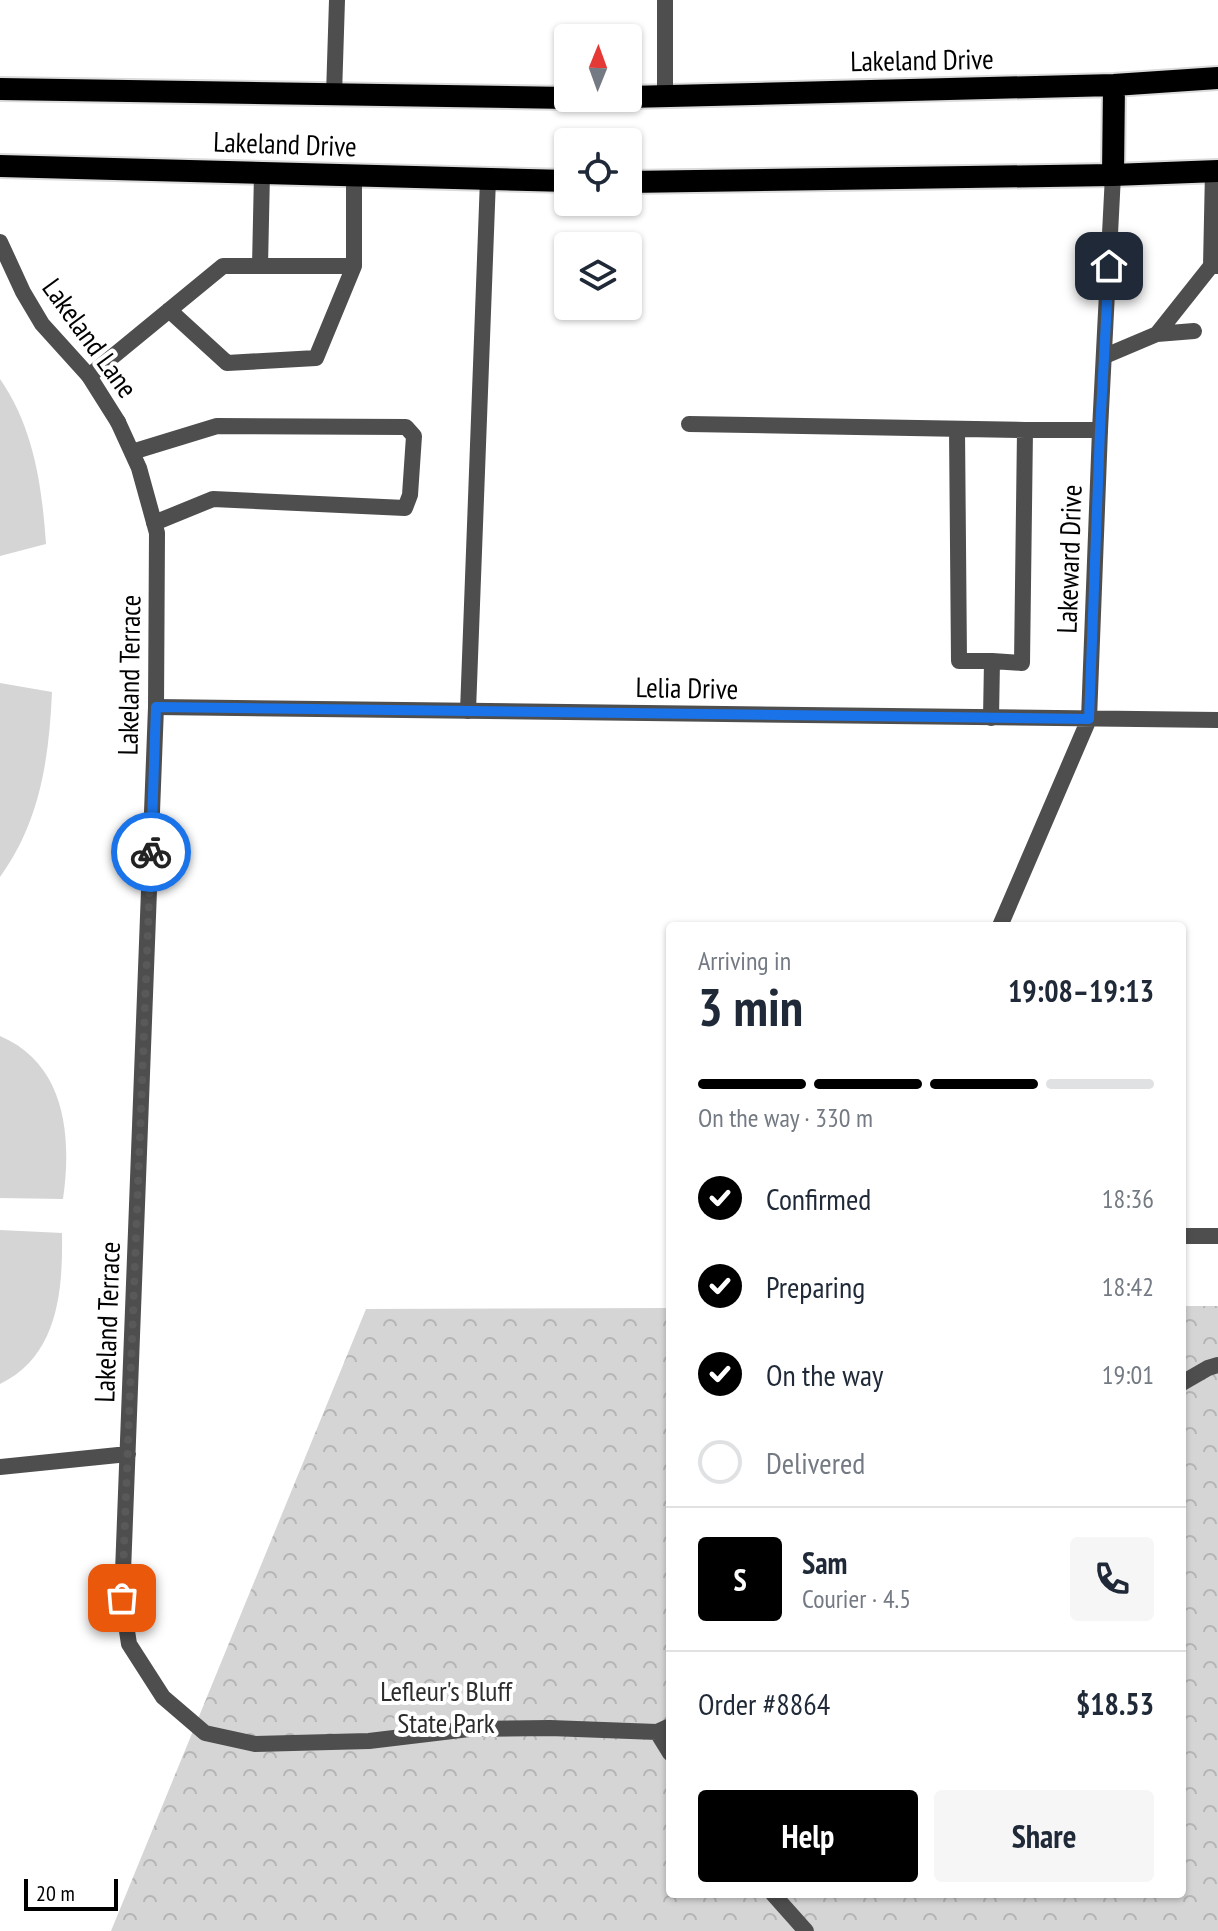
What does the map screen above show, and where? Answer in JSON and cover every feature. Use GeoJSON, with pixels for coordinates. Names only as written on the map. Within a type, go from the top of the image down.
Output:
{"type":"FeatureCollection","features":[{"type":"Feature","properties":{"kind":"highway","name":"Lakeland Drive"},"geometry":{"type":"LineString","coordinates":[[642,97],[1114,85],[1218,78]]}},
{"type":"Feature","properties":{"kind":"highway"},"geometry":{"type":"LineString","coordinates":[[1113,175],[1114,85]]}},
{"type":"Feature","properties":{"kind":"highway","name":"Lakeland Drive"},"geometry":{"type":"LineString","coordinates":[[0,89],[554,98]]}},
{"type":"Feature","properties":{"kind":"highway","name":"Lakeland Drive"},"geometry":{"type":"LineString","coordinates":[[0,166],[554,181]]}},
{"type":"Feature","properties":{"kind":"highway"},"geometry":{"type":"LineString","coordinates":[[642,182],[1216,171]]}},
{"type":"Feature","properties":{"kind":"street"},"geometry":{"type":"LineString","coordinates":[[334,95],[337,0]]}},
{"type":"Feature","properties":{"kind":"street"},"geometry":{"type":"LineString","coordinates":[[665,0],[665,96]]}},
{"type":"Feature","properties":{"kind":"street"},"geometry":{"type":"LineString","coordinates":[[1157,334],[1214,266],[1216,171]]}},
{"type":"Feature","properties":{"kind":"street"},"geometry":{"type":"LineString","coordinates":[[260,266],[262,173]]}},
{"type":"Feature","properties":{"kind":"street","name":"Lakeward Drive"},"geometry":{"type":"LineString","coordinates":[[1002,922],[1089,719],[1113,175]]}},
{"type":"Feature","properties":{"kind":"street"},"geometry":{"type":"LineString","coordinates":[[169,310],[227,363],[316,358],[354,266],[354,176]]}},
{"type":"Feature","properties":{"kind":"street"},"geometry":{"type":"LineString","coordinates":[[468,711],[488,179]]}},
{"type":"Feature","properties":{"kind":"street","name":"Lakeland Lane"},"geometry":{"type":"LineString","coordinates":[[0,242],[42,324],[89,376],[118,422]]}},
{"type":"Feature","properties":{"kind":"street"},"geometry":{"type":"LineString","coordinates":[[89,376],[223,266],[354,266]]}},
{"type":"Feature","properties":{"kind":"street"},"geometry":{"type":"LineString","coordinates":[[1105,356],[1157,334],[1194,331]]}},
{"type":"Feature","properties":{"kind":"street","name":"Lakeland Terrace"},"geometry":{"type":"LineString","coordinates":[[118,422],[139,468],[157,533],[156,707],[122,1598],[129,1644],[163,1697],[205,1733],[255,1744],[369,1741],[469,1729],[664,1729]]}},
{"type":"Feature","properties":{"kind":"street"},"geometry":{"type":"LineString","coordinates":[[689,424],[1100,430]]}},
{"type":"Feature","properties":{"kind":"street"},"geometry":{"type":"LineString","coordinates":[[132,452],[217,426],[406,427],[414,436],[410,495],[405,508],[213,499],[154,523]]}},
{"type":"Feature","properties":{"kind":"street"},"geometry":{"type":"LineString","coordinates":[[957,429],[959,661],[1022,663],[1025,430]]}},
{"type":"Feature","properties":{"kind":"street"},"geometry":{"type":"LineString","coordinates":[[991,718],[992,661]]}},
{"type":"Feature","properties":{"kind":"street","name":"Lelia Drive"},"geometry":{"type":"LineString","coordinates":[[156,707],[1218,720]]}},
{"type":"Feature","properties":{"kind":"street"},"geometry":{"type":"LineString","coordinates":[[1186,1236],[1218,1236]]}},
{"type":"Feature","properties":{"kind":"street"},"geometry":{"type":"LineString","coordinates":[[1186,1381],[1218,1365]]}},
{"type":"Feature","properties":{"kind":"street"},"geometry":{"type":"LineString","coordinates":[[0,1467],[128,1454]]}},
{"type":"Feature","properties":{"kind":"street"},"geometry":{"type":"LineString","coordinates":[[777,1898],[806,1931]]}},
{"type":"Feature","properties":{"kind":"green space"},"geometry":{"type":"Polygon","coordinates":[[[0,379],[21,417],[34,458],[46,544],[0,556],[0,379]]]}},
{"type":"Feature","properties":{"kind":"green space"},"geometry":{"type":"Polygon","coordinates":[[[0,683],[52,692],[40,789],[25,834],[0,877],[0,683]]]}},
{"type":"Feature","properties":{"kind":"green space"},"geometry":{"type":"Polygon","coordinates":[[[0,1036],[22,1048],[39,1065],[60,1105],[66,1151],[63,1199],[0,1198],[0,1036]]]}},
{"type":"Feature","properties":{"kind":"green space"},"geometry":{"type":"Polygon","coordinates":[[[0,1230],[62,1233],[62,1255],[58,1299],[45,1339],[34,1357],[19,1372],[0,1384],[0,1230]]]}},
{"type":"Feature","properties":{"kind":"green space","name":"Lefleur's Bluff State Park"},"geometry":{"type":"Polygon","coordinates":[[[1186,1306],[1218,1306],[1218,1931],[111,1931],[366,1309],[666,1308],[666,1898],[1186,1898],[1186,1306]]]}},
{"type":"Feature","properties":{"kind":"way so far"},"geometry":{"type":"LineString","coordinates":[[122,1598],[151,852]]}},
{"type":"Feature","properties":{"kind":"route"},"geometry":{"type":"LineString","coordinates":[[151,852],[156,707],[1089,719],[1109,266]]}}]}
